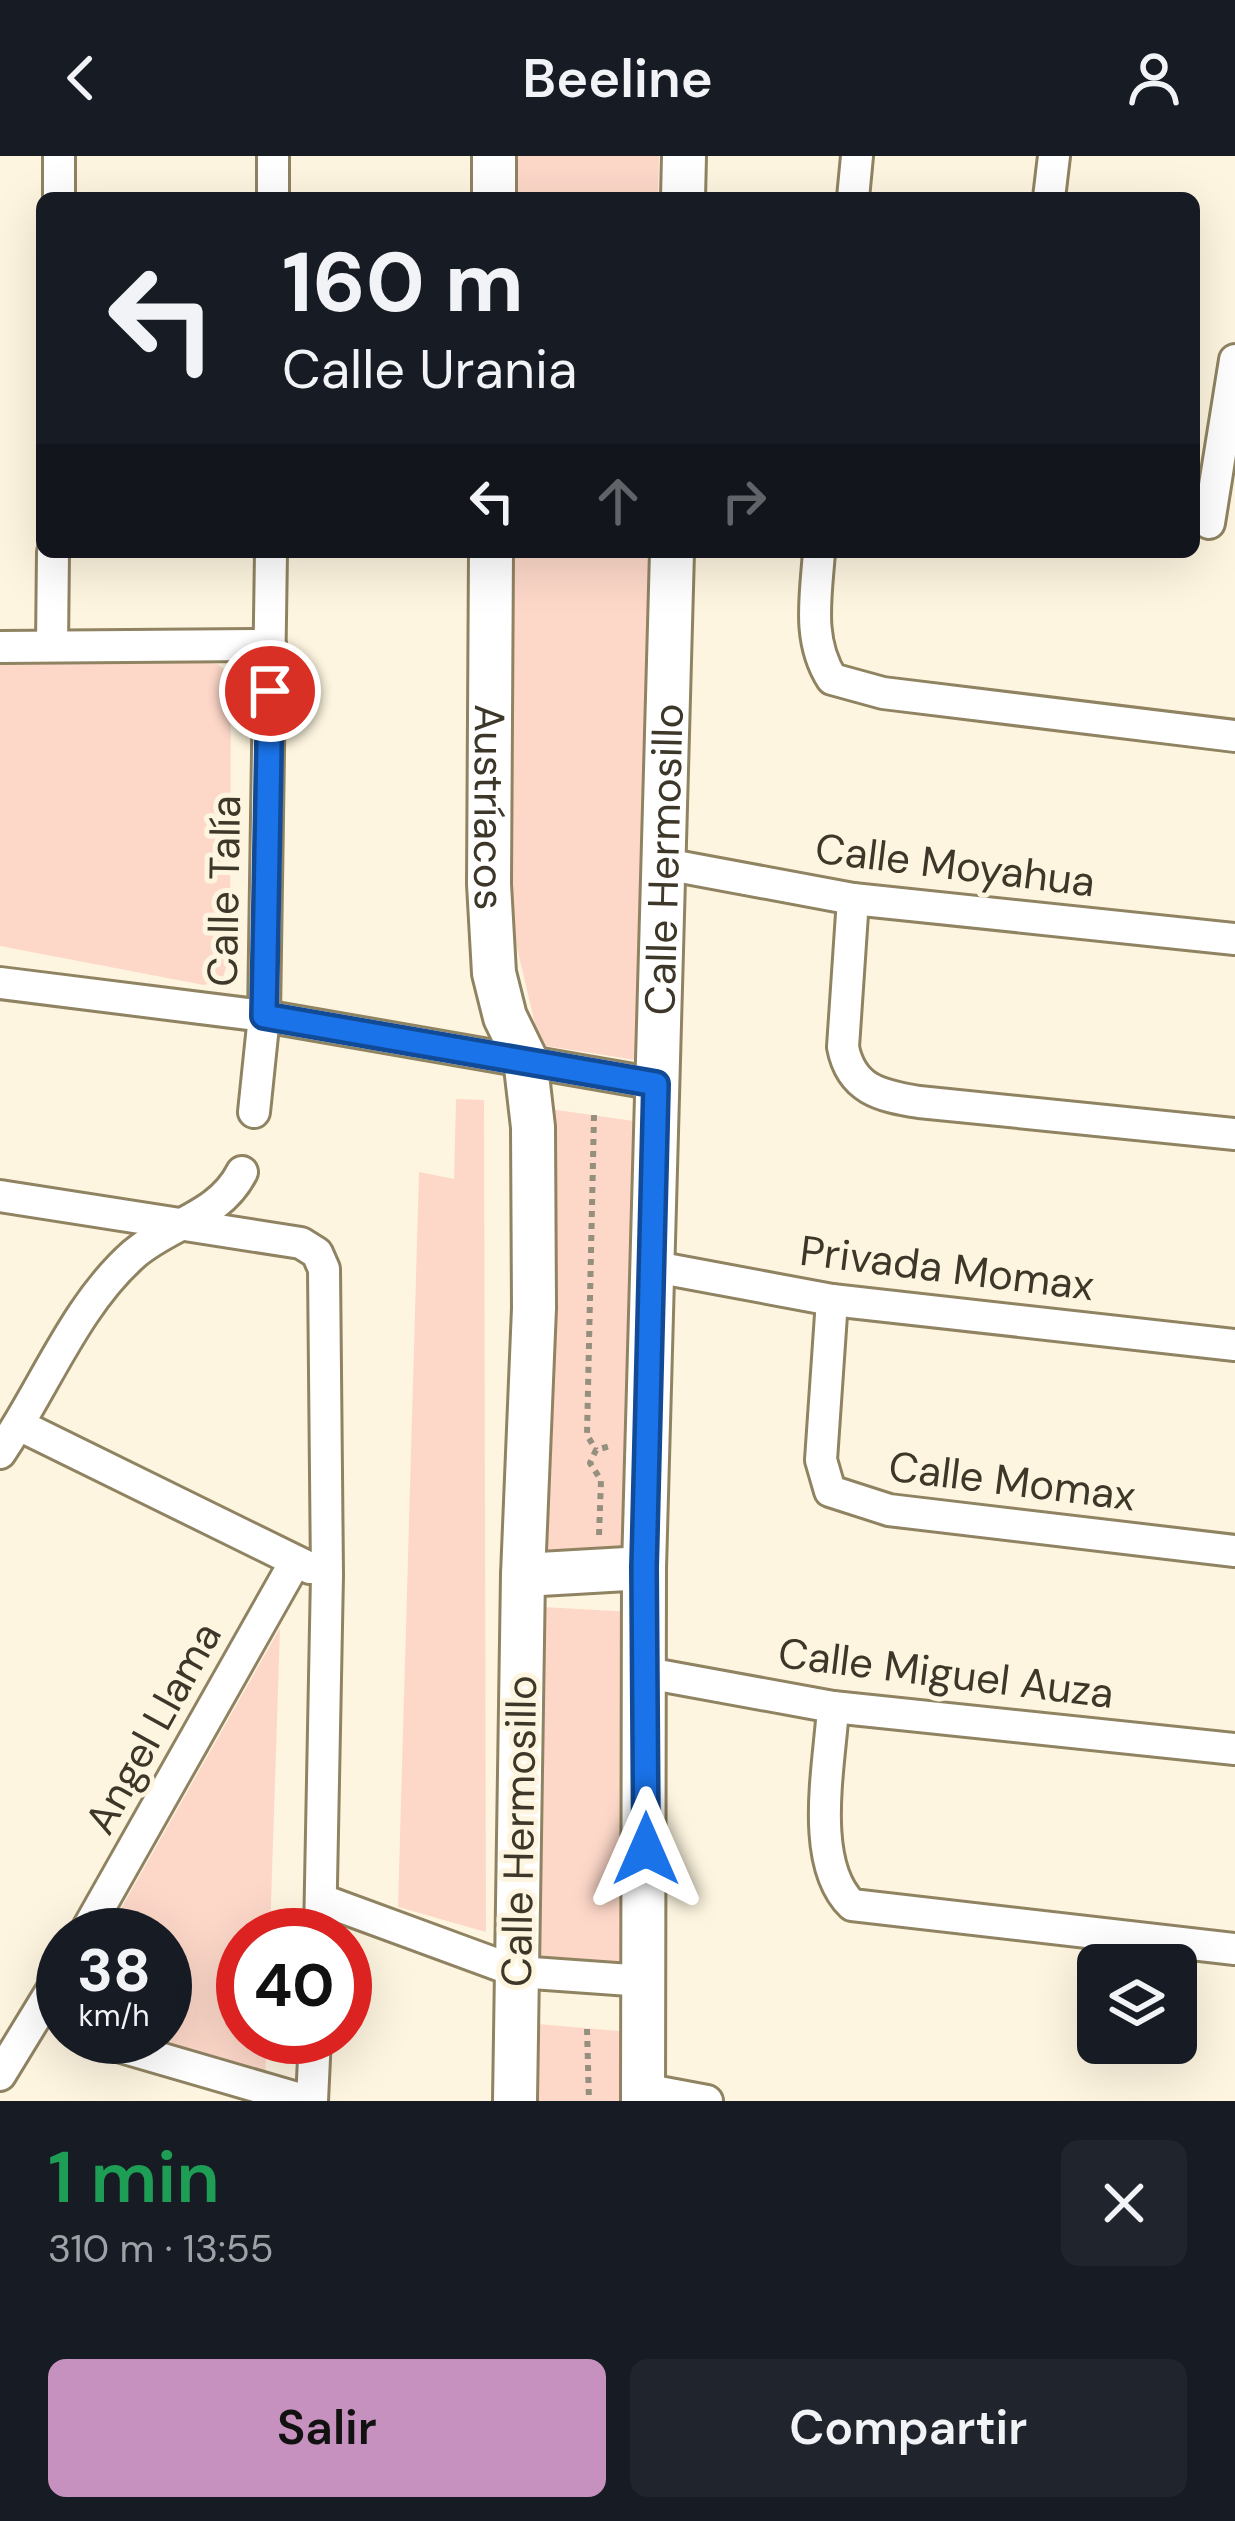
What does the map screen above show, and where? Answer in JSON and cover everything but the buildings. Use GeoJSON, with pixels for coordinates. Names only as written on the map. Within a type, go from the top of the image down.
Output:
{"type":"FeatureCollection","features":[{"type":"Feature","properties":{"kind":"street"},"geometry":{"type":"LineString","coordinates":[[59,156],[59,192]]}},
{"type":"Feature","properties":{"kind":"street"},"geometry":{"type":"LineString","coordinates":[[273,156],[273,192]]}},
{"type":"Feature","properties":{"kind":"street"},"geometry":{"type":"LineString","coordinates":[[494,156],[494,192]]}},
{"type":"Feature","properties":{"kind":"street"},"geometry":{"type":"LineString","coordinates":[[682,192],[684,156]]}},
{"type":"Feature","properties":{"kind":"street"},"geometry":{"type":"LineString","coordinates":[[854,192],[857,156]]}},
{"type":"Feature","properties":{"kind":"street"},"geometry":{"type":"LineString","coordinates":[[1049,192],[1054,156]]}},
{"type":"Feature","properties":{"kind":"street"},"geometry":{"type":"LineString","coordinates":[[1213,523],[1235,360]]}},
{"type":"Feature","properties":{"kind":"street"},"geometry":{"type":"LineString","coordinates":[[52,646],[53,558]]}},
{"type":"Feature","properties":{"kind":"street","name":"Calle Talía"},"geometry":{"type":"LineString","coordinates":[[254,1112],[264,1016],[271,558]]}},
{"type":"Feature","properties":{"kind":"street","name":"Austríacos"},"geometry":{"type":"LineString","coordinates":[[491,558],[489,884],[494,973],[505,1017],[525,1058]]}},
{"type":"Feature","properties":{"kind":"street","name":"Calle Hermosillo"},"geometry":{"type":"LineString","coordinates":[[643,2095],[644,1568],[672,558]]}},
{"type":"Feature","properties":{"kind":"street"},"geometry":{"type":"LineString","coordinates":[[819,558],[814,628],[820,661],[832,680],[883,693],[1235,736]]}},
{"type":"Feature","properties":{"kind":"street"},"geometry":{"type":"LineString","coordinates":[[0,647],[270,645]]}},
{"type":"Feature","properties":{"kind":"street","name":"Calle Moyahua"},"geometry":{"type":"LineString","coordinates":[[665,864],[853,899],[1235,938]]}},
{"type":"Feature","properties":{"kind":"street"},"geometry":{"type":"LineString","coordinates":[[853,899],[843,1047],[848,1069],[884,1096],[1235,1134]]}},
{"type":"Feature","properties":{"kind":"street"},"geometry":{"type":"LineString","coordinates":[[0,983],[264,1016],[656,1084]]}},
{"type":"Feature","properties":{"kind":"street","name":"Calle Hermosillo"},"geometry":{"type":"LineString","coordinates":[[515,2101],[523,1575],[534,1308],[533,1127],[525,1058]]}},
{"type":"Feature","properties":{"kind":"street"},"geometry":{"type":"LineString","coordinates":[[0,1453],[93,1301],[134,1254],[177,1225],[212,1210],[242,1172]]}},
{"type":"Feature","properties":{"kind":"street"},"geometry":{"type":"LineString","coordinates":[[0,1196],[301,1244],[317,1253],[324,1269],[328,1575],[322,1908]]}},
{"type":"Feature","properties":{"kind":"street","name":"Privada Momax"},"geometry":{"type":"LineString","coordinates":[[650,1266],[832,1300],[1235,1345]]}},
{"type":"Feature","properties":{"kind":"street","name":"Calle Momax"},"geometry":{"type":"LineString","coordinates":[[832,1300],[820,1460],[830,1491],[889,1510],[1235,1551]]}},
{"type":"Feature","properties":{"kind":"street"},"geometry":{"type":"LineString","coordinates":[[19,1425],[328,1575]]}},
{"type":"Feature","properties":{"kind":"street","name":"Angel Llama"},"geometry":{"type":"LineString","coordinates":[[99,1908],[295,1562]]}},
{"type":"Feature","properties":{"kind":"street"},"geometry":{"type":"LineString","coordinates":[[523,1575],[644,1568]]}},
{"type":"Feature","properties":{"kind":"street","name":"Calle Miguel Auza"},"geometry":{"type":"LineString","coordinates":[[647,1673],[832,1706],[1235,1749]]}},
{"type":"Feature","properties":{"kind":"street"},"geometry":{"type":"LineString","coordinates":[[832,1706],[828,1834],[840,1893],[867,1911],[1235,1949]]}},
{"type":"Feature","properties":{"kind":"street"},"geometry":{"type":"LineString","coordinates":[[322,1900],[518,1972],[644,1981]]}},
{"type":"Feature","properties":{"kind":"street"},"geometry":{"type":"LineString","coordinates":[[0,2075],[36,2039]]}},
{"type":"Feature","properties":{"kind":"street"},"geometry":{"type":"LineString","coordinates":[[181,2064],[309,2101],[312,2064]]}},
{"type":"Feature","properties":{"kind":"street"},"geometry":{"type":"LineString","coordinates":[[643,2095],[707,2101]]}},
{"type":"Feature","properties":{"kind":"path"},"geometry":{"type":"LineString","coordinates":[[594,1115],[586,1435],[596,1450]]}},
{"type":"Feature","properties":{"kind":"path"},"geometry":{"type":"LineString","coordinates":[[599,1538],[602,1480]]}},
{"type":"Feature","properties":{"kind":"path"},"geometry":{"type":"LineString","coordinates":[[586,2029],[589,2101]]}},
{"type":"Feature","properties":{"kind":"shaded area"},"geometry":{"type":"Polygon","coordinates":[[[517,156],[659,156],[658,192],[517,192],[517,156]]]}},
{"type":"Feature","properties":{"kind":"shaded area"},"geometry":{"type":"Polygon","coordinates":[[[509,558],[652,558],[642,1061],[540,1045],[503,889],[509,558]]]}},
{"type":"Feature","properties":{"kind":"shaded area"},"geometry":{"type":"Polygon","coordinates":[[[0,660],[204,662],[218,664],[231,676],[230,955],[222,980],[204,985],[0,946],[0,660]]]}},
{"type":"Feature","properties":{"kind":"shaded area"},"geometry":{"type":"Polygon","coordinates":[[[456,1099],[484,1100],[486,1932],[398,1907],[419,1172],[454,1179],[456,1099]]]}},
{"type":"Feature","properties":{"kind":"shaded area"},"geometry":{"type":"Polygon","coordinates":[[[543,1108],[634,1121],[633,1559],[546,1555],[543,1108]]]}},
{"type":"Feature","properties":{"kind":"shaded area"},"geometry":{"type":"Polygon","coordinates":[[[543,1607],[632,1612],[628,1971],[540,1963],[543,1607]]]}},
{"type":"Feature","properties":{"kind":"shaded area"},"geometry":{"type":"Polygon","coordinates":[[[280,1628],[271,1908],[216,1908],[216,2064],[266,2064],[265,2080],[192,2057],[192,1908],[121,1908],[280,1628]]]}},
{"type":"Feature","properties":{"kind":"shaded area"},"geometry":{"type":"Polygon","coordinates":[[[538,2024],[630,2032],[629,2101],[538,2101],[538,2024]]]}},
{"type":"Feature","properties":{"kind":"route"},"geometry":{"type":"LineString","coordinates":[[270,691],[264,1016],[656,1084],[644,1568],[646,1849]]}}]}
